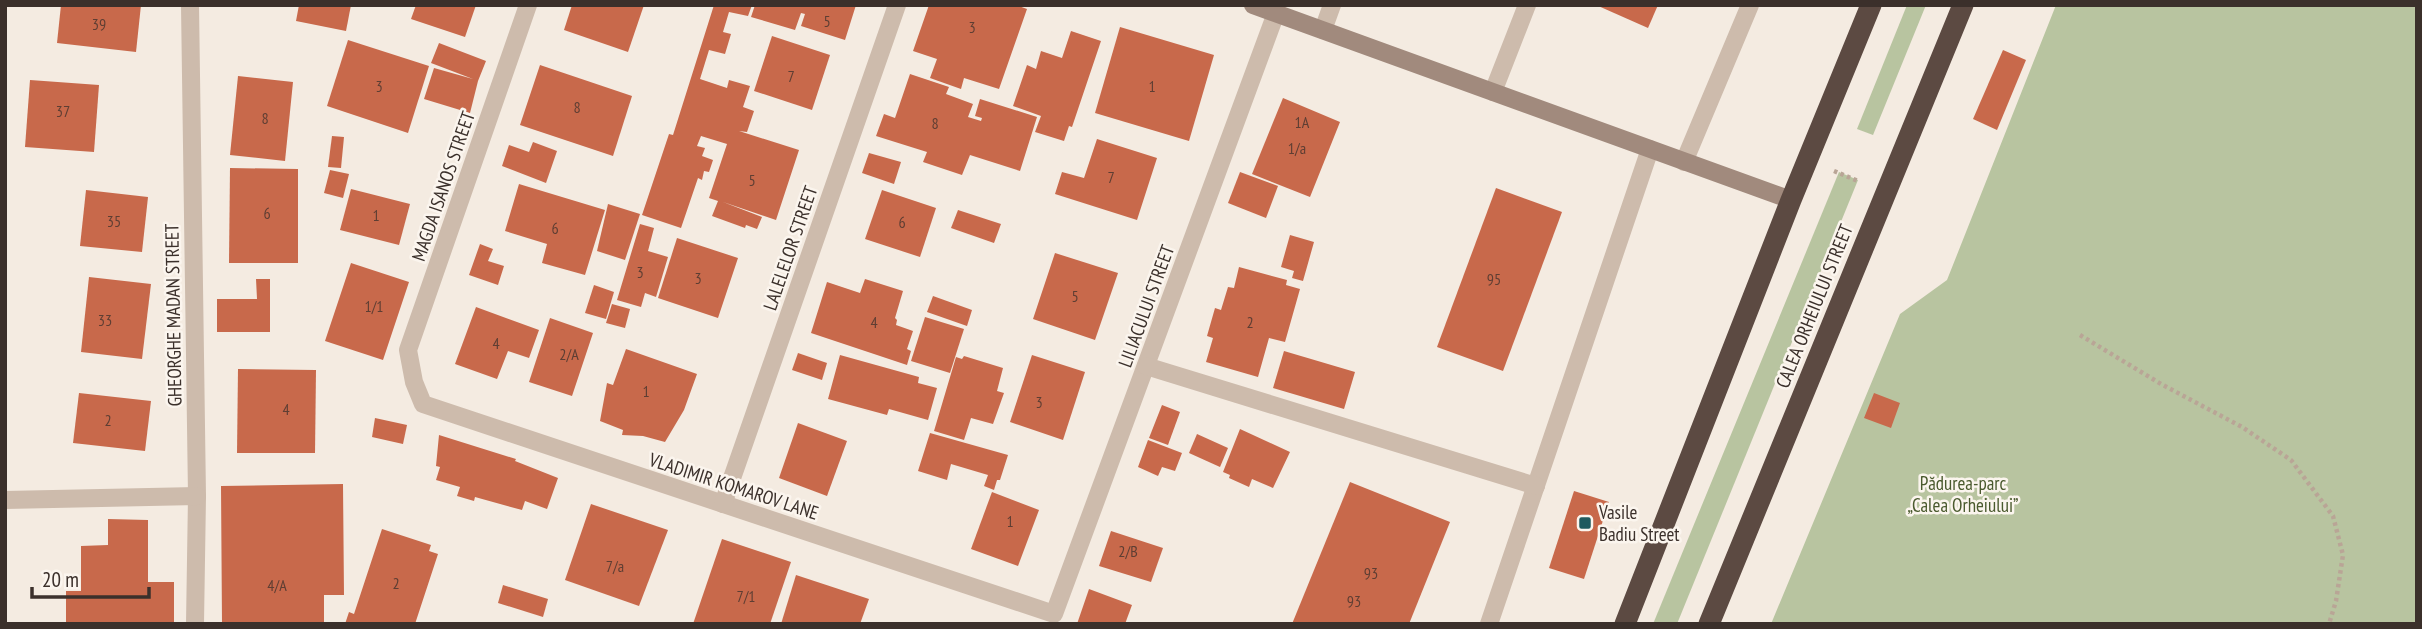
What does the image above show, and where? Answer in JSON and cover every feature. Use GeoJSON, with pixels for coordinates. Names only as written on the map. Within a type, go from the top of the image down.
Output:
{"type":"FeatureCollection","features":[{"type":"Feature","properties":{"kind":"highway"},"geometry":{"type":"LineString","coordinates":[[1625,624],[1791,200],[1871,5]]}},
{"type":"Feature","properties":{"kind":"highway","name":"CALEA ORHEIULUI STREET"},"geometry":{"type":"LineString","coordinates":[[1709,624],[1963,5]]}},
{"type":"Feature","properties":{"kind":"street","name":"GHEORGHE MADAN STREET"},"geometry":{"type":"LineString","coordinates":[[190,5],[197,496],[195,624]]}},
{"type":"Feature","properties":{"kind":"street","name":"MAGDA ISANOS STREET"},"geometry":{"type":"LineString","coordinates":[[414,382],[408,350],[528,5]]}},
{"type":"Feature","properties":{"kind":"street","name":"LALELELOR STREET"},"geometry":{"type":"LineString","coordinates":[[723,504],[897,5]]}},
{"type":"Feature","properties":{"kind":"street"},"geometry":{"type":"LineString","coordinates":[[1253,5],[1791,200]]}},
{"type":"Feature","properties":{"kind":"street"},"geometry":{"type":"LineString","coordinates":[[1323,30],[1332,5]]}},
{"type":"Feature","properties":{"kind":"street"},"geometry":{"type":"LineString","coordinates":[[1493,92],[1527,5]]}},
{"type":"Feature","properties":{"kind":"street"},"geometry":{"type":"LineString","coordinates":[[1684,162],[1750,5]]}},
{"type":"Feature","properties":{"kind":"street","name":"LILIACULUI STREET"},"geometry":{"type":"LineString","coordinates":[[1054,614],[1276,13]]}},
{"type":"Feature","properties":{"kind":"street"},"geometry":{"type":"LineString","coordinates":[[1489,624],[1650,149]]}},
{"type":"Feature","properties":{"kind":"street"},"geometry":{"type":"LineString","coordinates":[[1146,366],[1536,486]]}},
{"type":"Feature","properties":{"kind":"street","name":"VLADIMIR KOMAROV LANE"},"geometry":{"type":"LineString","coordinates":[[414,382],[423,404],[1054,614]]}},
{"type":"Feature","properties":{"kind":"street"},"geometry":{"type":"LineString","coordinates":[[5,500],[197,496]]}},
{"type":"Feature","properties":{"kind":"path"},"geometry":{"type":"LineString","coordinates":[[2080,335],[2161,384],[2242,427],[2291,460],[2333,516],[2343,555],[2336,601],[2329,624]]}},
{"type":"Feature","properties":{"kind":"green space"},"geometry":{"type":"Polygon","coordinates":[[[1907,5],[1926,5],[1873,135],[1857,129],[1907,5]]]}},
{"type":"Feature","properties":{"kind":"green space","name":"Pădurea-parc „Calea Orheiului”"},"geometry":{"type":"Polygon","coordinates":[[[2056,5],[2417,5],[2417,624],[1771,624],[1900,314],[1947,280],[2056,5]]]}},
{"type":"Feature","properties":{"kind":"green space"},"geometry":{"type":"Polygon","coordinates":[[[1839,172],[1858,180],[1677,624],[1653,624],[1839,172]]]}},
{"type":"Feature","properties":{"kind":"building"},"geometry":{"type":"Polygon","coordinates":[[[61,5],[141,5],[136,52],[57,43],[61,5]]]}},
{"type":"Feature","properties":{"kind":"building"},"geometry":{"type":"Polygon","coordinates":[[[299,5],[351,5],[346,31],[296,21],[299,5]]]}},
{"type":"Feature","properties":{"kind":"building"},"geometry":{"type":"Polygon","coordinates":[[[416,5],[476,5],[465,37],[411,19],[416,5]]]}},
{"type":"Feature","properties":{"kind":"building"},"geometry":{"type":"Polygon","coordinates":[[[572,5],[644,5],[628,52],[564,30],[572,5]]]}},
{"type":"Feature","properties":{"kind":"building"},"geometry":{"type":"Polygon","coordinates":[[[714,5],[752,5],[748,16],[729,12],[723,32],[731,34],[725,54],[709,50],[700,79],[727,88],[729,80],[750,86],[743,107],[754,111],[747,132],[739,131],[799,150],[776,220],[723,202],[762,217],[757,229],[746,225],[745,228],[712,216],[718,201],[709,198],[727,144],[701,136],[697,146],[705,148],[702,156],[713,160],[709,172],[704,171],[702,180],[698,178],[681,228],[642,215],[669,134],[673,135],[714,5]]]}},
{"type":"Feature","properties":{"kind":"building"},"geometry":{"type":"Polygon","coordinates":[[[755,5],[856,5],[845,40],[801,26],[805,14],[801,13],[795,30],[751,17],[755,5]]]}},
{"type":"Feature","properties":{"kind":"building"},"geometry":{"type":"Polygon","coordinates":[[[929,5],[1016,5],[1027,9],[999,89],[964,78],[961,89],[930,78],[937,59],[913,51],[929,5]]]}},
{"type":"Feature","properties":{"kind":"building"},"geometry":{"type":"Polygon","coordinates":[[[1596,5],[1658,5],[1648,28],[1596,5]]]}},
{"type":"Feature","properties":{"kind":"building"},"geometry":{"type":"Polygon","coordinates":[[[1120,27],[1214,55],[1189,141],[1095,113],[1120,27]]]}},
{"type":"Feature","properties":{"kind":"building"},"geometry":{"type":"Polygon","coordinates":[[[1071,31],[1101,41],[1072,127],[1069,126],[1064,141],[1035,132],[1041,116],[1013,106],[1027,65],[1036,69],[1041,51],[1062,58],[1071,31]]]}},
{"type":"Feature","properties":{"kind":"building"},"geometry":{"type":"Polygon","coordinates":[[[772,36],[830,55],[812,110],[754,91],[772,36]]]}},
{"type":"Feature","properties":{"kind":"building"},"geometry":{"type":"Polygon","coordinates":[[[348,40],[429,66],[408,133],[327,106],[348,40]]]}},
{"type":"Feature","properties":{"kind":"building"},"geometry":{"type":"Polygon","coordinates":[[[439,43],[486,61],[470,113],[424,99],[434,68],[473,79],[431,63],[439,43]]]}},
{"type":"Feature","properties":{"kind":"building"},"geometry":{"type":"Polygon","coordinates":[[[2003,50],[2026,60],[1997,130],[1973,119],[2003,50]]]}},
{"type":"Feature","properties":{"kind":"building"},"geometry":{"type":"Polygon","coordinates":[[[540,65],[632,96],[613,156],[520,125],[540,65]]]}},
{"type":"Feature","properties":{"kind":"building"},"geometry":{"type":"Polygon","coordinates":[[[910,74],[949,87],[946,94],[973,104],[968,117],[981,121],[982,118],[975,116],[980,99],[1037,117],[1020,171],[970,155],[962,175],[923,162],[927,152],[876,136],[884,114],[895,118],[910,74]]]}},
{"type":"Feature","properties":{"kind":"building"},"geometry":{"type":"Polygon","coordinates":[[[238,76],[293,82],[285,161],[230,155],[238,76]]]}},
{"type":"Feature","properties":{"kind":"building"},"geometry":{"type":"Polygon","coordinates":[[[30,80],[99,85],[94,152],[25,147],[30,80]]]}},
{"type":"Feature","properties":{"kind":"building"},"geometry":{"type":"Polygon","coordinates":[[[1283,98],[1340,122],[1310,197],[1252,174],[1283,98]]]}},
{"type":"Feature","properties":{"kind":"building"},"geometry":{"type":"Polygon","coordinates":[[[332,136],[344,137],[341,168],[328,167],[332,136]]]}},
{"type":"Feature","properties":{"kind":"building"},"geometry":{"type":"Polygon","coordinates":[[[1097,139],[1157,158],[1137,220],[1055,194],[1062,172],[1084,178],[1097,139]]]}},
{"type":"Feature","properties":{"kind":"building"},"geometry":{"type":"Polygon","coordinates":[[[533,142],[557,151],[546,183],[502,166],[509,145],[529,152],[533,142]]]}},
{"type":"Feature","properties":{"kind":"building"},"geometry":{"type":"Polygon","coordinates":[[[869,153],[901,162],[894,184],[862,173],[869,153]]]}},
{"type":"Feature","properties":{"kind":"building"},"geometry":{"type":"Polygon","coordinates":[[[230,168],[298,169],[298,263],[229,263],[230,168]]]}},
{"type":"Feature","properties":{"kind":"building"},"geometry":{"type":"Polygon","coordinates":[[[330,170],[349,174],[343,198],[324,193],[330,170]]]}},
{"type":"Feature","properties":{"kind":"building"},"geometry":{"type":"Polygon","coordinates":[[[1240,172],[1278,186],[1266,218],[1228,203],[1240,172]]]}},
{"type":"Feature","properties":{"kind":"building"},"geometry":{"type":"Polygon","coordinates":[[[519,184],[605,210],[585,275],[542,263],[547,244],[505,231],[519,184]]]}},
{"type":"Feature","properties":{"kind":"building"},"geometry":{"type":"Polygon","coordinates":[[[1496,188],[1562,212],[1503,371],[1437,347],[1496,188]]]}},
{"type":"Feature","properties":{"kind":"building"},"geometry":{"type":"Polygon","coordinates":[[[351,189],[410,204],[399,245],[340,230],[351,189]]]}},
{"type":"Feature","properties":{"kind":"building"},"geometry":{"type":"Polygon","coordinates":[[[86,190],[148,197],[142,252],[80,246],[86,190]]]}},
{"type":"Feature","properties":{"kind":"building"},"geometry":{"type":"Polygon","coordinates":[[[882,190],[936,208],[920,257],[865,239],[882,190]]]}},
{"type":"Feature","properties":{"kind":"building"},"geometry":{"type":"Polygon","coordinates":[[[608,204],[640,214],[625,260],[597,251],[608,204]]]}},
{"type":"Feature","properties":{"kind":"building"},"geometry":{"type":"Polygon","coordinates":[[[958,210],[1001,224],[994,243],[951,228],[958,210]]]}},
{"type":"Feature","properties":{"kind":"building"},"geometry":{"type":"Polygon","coordinates":[[[640,224],[654,228],[648,251],[668,257],[656,297],[645,293],[641,307],[617,300],[640,224]]]}},
{"type":"Feature","properties":{"kind":"building"},"geometry":{"type":"Polygon","coordinates":[[[1290,235],[1314,242],[1303,281],[1292,278],[1294,271],[1281,267],[1290,235]]]}},
{"type":"Feature","properties":{"kind":"building"},"geometry":{"type":"Polygon","coordinates":[[[677,238],[738,258],[718,318],[658,298],[677,238]]]}},
{"type":"Feature","properties":{"kind":"building"},"geometry":{"type":"Polygon","coordinates":[[[480,244],[493,249],[488,261],[504,266],[498,285],[469,275],[480,244]]]}},
{"type":"Feature","properties":{"kind":"building"},"geometry":{"type":"Polygon","coordinates":[[[1055,253],[1118,273],[1095,340],[1033,319],[1055,253]]]}},
{"type":"Feature","properties":{"kind":"building"},"geometry":{"type":"Polygon","coordinates":[[[351,263],[409,282],[383,360],[325,341],[351,263]]]}},
{"type":"Feature","properties":{"kind":"building"},"geometry":{"type":"Polygon","coordinates":[[[1239,267],[1287,280],[1286,285],[1300,289],[1285,342],[1269,338],[1258,377],[1206,362],[1213,338],[1207,336],[1215,308],[1221,310],[1228,287],[1234,288],[1239,267]]]}},
{"type":"Feature","properties":{"kind":"building"},"geometry":{"type":"Polygon","coordinates":[[[89,277],[151,284],[142,359],[81,352],[89,277]]]}},
{"type":"Feature","properties":{"kind":"building"},"geometry":{"type":"Polygon","coordinates":[[[256,279],[270,279],[270,332],[217,332],[217,299],[257,299],[256,279]]]}},
{"type":"Feature","properties":{"kind":"building"},"geometry":{"type":"Polygon","coordinates":[[[865,279],[903,291],[895,318],[896,325],[913,331],[907,349],[911,351],[907,365],[811,333],[827,282],[860,293],[865,279]]]}},
{"type":"Feature","properties":{"kind":"building"},"geometry":{"type":"Polygon","coordinates":[[[594,285],[614,292],[606,319],[585,313],[594,285]]]}},
{"type":"Feature","properties":{"kind":"building"},"geometry":{"type":"Polygon","coordinates":[[[933,296],[972,310],[967,326],[927,312],[933,296]]]}},
{"type":"Feature","properties":{"kind":"building"},"geometry":{"type":"Polygon","coordinates":[[[612,304],[630,309],[625,328],[606,323],[612,304]]]}},
{"type":"Feature","properties":{"kind":"building"},"geometry":{"type":"Polygon","coordinates":[[[476,307],[539,330],[529,358],[508,351],[497,379],[455,364],[476,307]]]}},
{"type":"Feature","properties":{"kind":"building"},"geometry":{"type":"Polygon","coordinates":[[[925,317],[964,329],[950,373],[911,361],[925,317]]]}},
{"type":"Feature","properties":{"kind":"building"},"geometry":{"type":"Polygon","coordinates":[[[550,318],[593,333],[572,396],[529,382],[550,318]]]}},
{"type":"Feature","properties":{"kind":"building"},"geometry":{"type":"Polygon","coordinates":[[[626,349],[697,374],[684,410],[665,442],[643,436],[622,435],[623,430],[600,421],[607,383],[613,385],[626,349]]]}},
{"type":"Feature","properties":{"kind":"building"},"geometry":{"type":"Polygon","coordinates":[[[1284,351],[1355,372],[1344,409],[1273,388],[1284,351]]]}},
{"type":"Feature","properties":{"kind":"building"},"geometry":{"type":"Polygon","coordinates":[[[798,353],[827,363],[822,380],[792,370],[798,353]]]}},
{"type":"Feature","properties":{"kind":"building"},"geometry":{"type":"Polygon","coordinates":[[[840,355],[919,377],[918,383],[937,388],[928,420],[889,409],[887,415],[828,399],[840,355]]]}},
{"type":"Feature","properties":{"kind":"building"},"geometry":{"type":"Polygon","coordinates":[[[1032,355],[1085,372],[1063,440],[1010,422],[1032,355]]]}},
{"type":"Feature","properties":{"kind":"building"},"geometry":{"type":"Polygon","coordinates":[[[964,356],[1003,368],[997,391],[1004,393],[993,424],[971,418],[964,440],[934,431],[956,357],[962,359],[964,356]]]}},
{"type":"Feature","properties":{"kind":"building"},"geometry":{"type":"Polygon","coordinates":[[[238,369],[316,370],[315,453],[237,453],[238,369]]]}},
{"type":"Feature","properties":{"kind":"building"},"geometry":{"type":"Polygon","coordinates":[[[79,393],[151,401],[145,451],[73,443],[79,393]]]}},
{"type":"Feature","properties":{"kind":"building"},"geometry":{"type":"Polygon","coordinates":[[[1874,393],[1900,403],[1891,428],[1864,418],[1874,393]]]}},
{"type":"Feature","properties":{"kind":"building"},"geometry":{"type":"Polygon","coordinates":[[[1162,405],[1180,412],[1168,445],[1149,438],[1162,405]]]}},
{"type":"Feature","properties":{"kind":"building"},"geometry":{"type":"Polygon","coordinates":[[[375,418],[407,425],[403,444],[372,437],[375,418]]]}},
{"type":"Feature","properties":{"kind":"building"},"geometry":{"type":"Polygon","coordinates":[[[798,423],[847,441],[827,496],[779,478],[798,423]]]}},
{"type":"Feature","properties":{"kind":"building"},"geometry":{"type":"Polygon","coordinates":[[[1240,429],[1290,452],[1273,488],[1252,479],[1249,487],[1229,478],[1230,475],[1223,472],[1240,429]]]}},
{"type":"Feature","properties":{"kind":"building"},"geometry":{"type":"Polygon","coordinates":[[[930,433],[1008,455],[994,490],[984,486],[988,475],[951,464],[947,480],[918,471],[930,433]]]}},
{"type":"Feature","properties":{"kind":"building"},"geometry":{"type":"Polygon","coordinates":[[[1197,434],[1228,448],[1220,467],[1189,453],[1197,434]]]}},
{"type":"Feature","properties":{"kind":"building"},"geometry":{"type":"Polygon","coordinates":[[[439,435],[516,459],[515,461],[558,478],[547,509],[525,501],[522,510],[475,497],[474,501],[457,496],[460,487],[436,480],[440,467],[436,466],[439,435]]]}},
{"type":"Feature","properties":{"kind":"building"},"geometry":{"type":"Polygon","coordinates":[[[1148,440],[1182,453],[1175,471],[1162,467],[1158,476],[1138,467],[1148,440]]]}},
{"type":"Feature","properties":{"kind":"building"},"geometry":{"type":"Polygon","coordinates":[[[1350,482],[1450,522],[1409,624],[1292,624],[1350,482]]]}},
{"type":"Feature","properties":{"kind":"building"},"geometry":{"type":"Polygon","coordinates":[[[343,484],[344,595],[324,595],[324,624],[222,624],[221,486],[343,484]]]}},
{"type":"Feature","properties":{"kind":"building"},"geometry":{"type":"Polygon","coordinates":[[[1574,491],[1609,502],[1584,579],[1549,568],[1574,491]]]}},
{"type":"Feature","properties":{"kind":"building"},"geometry":{"type":"Polygon","coordinates":[[[992,492],[1039,510],[1018,566],[971,549],[992,492]]]}},
{"type":"Feature","properties":{"kind":"building"},"geometry":{"type":"Polygon","coordinates":[[[591,504],[668,530],[639,606],[565,580],[591,504]]]}},
{"type":"Feature","properties":{"kind":"building"},"geometry":{"type":"Polygon","coordinates":[[[108,519],[148,520],[148,582],[174,582],[174,624],[66,624],[66,591],[81,591],[81,546],[108,545],[108,519]]]}},
{"type":"Feature","properties":{"kind":"building"},"geometry":{"type":"Polygon","coordinates":[[[382,529],[431,545],[429,551],[438,554],[415,624],[345,624],[349,612],[354,614],[382,529]]]}},
{"type":"Feature","properties":{"kind":"building"},"geometry":{"type":"Polygon","coordinates":[[[1111,531],[1163,548],[1151,582],[1099,566],[1111,531]]]}},
{"type":"Feature","properties":{"kind":"building"},"geometry":{"type":"Polygon","coordinates":[[[722,539],[791,562],[770,624],[693,624],[722,539]]]}},
{"type":"Feature","properties":{"kind":"building"},"geometry":{"type":"Polygon","coordinates":[[[796,575],[869,599],[860,624],[781,624],[796,575]]]}},
{"type":"Feature","properties":{"kind":"building"},"geometry":{"type":"Polygon","coordinates":[[[503,585],[548,599],[543,617],[498,603],[503,585]]]}},
{"type":"Feature","properties":{"kind":"building"},"geometry":{"type":"Polygon","coordinates":[[[1089,589],[1132,605],[1125,624],[1077,624],[1089,589]]]}},
{"type":"Feature","properties":{"kind":"place","name":"Vasile Badiu Street"},"geometry":{"type":"Point","coordinates":[1585,523]}}]}
